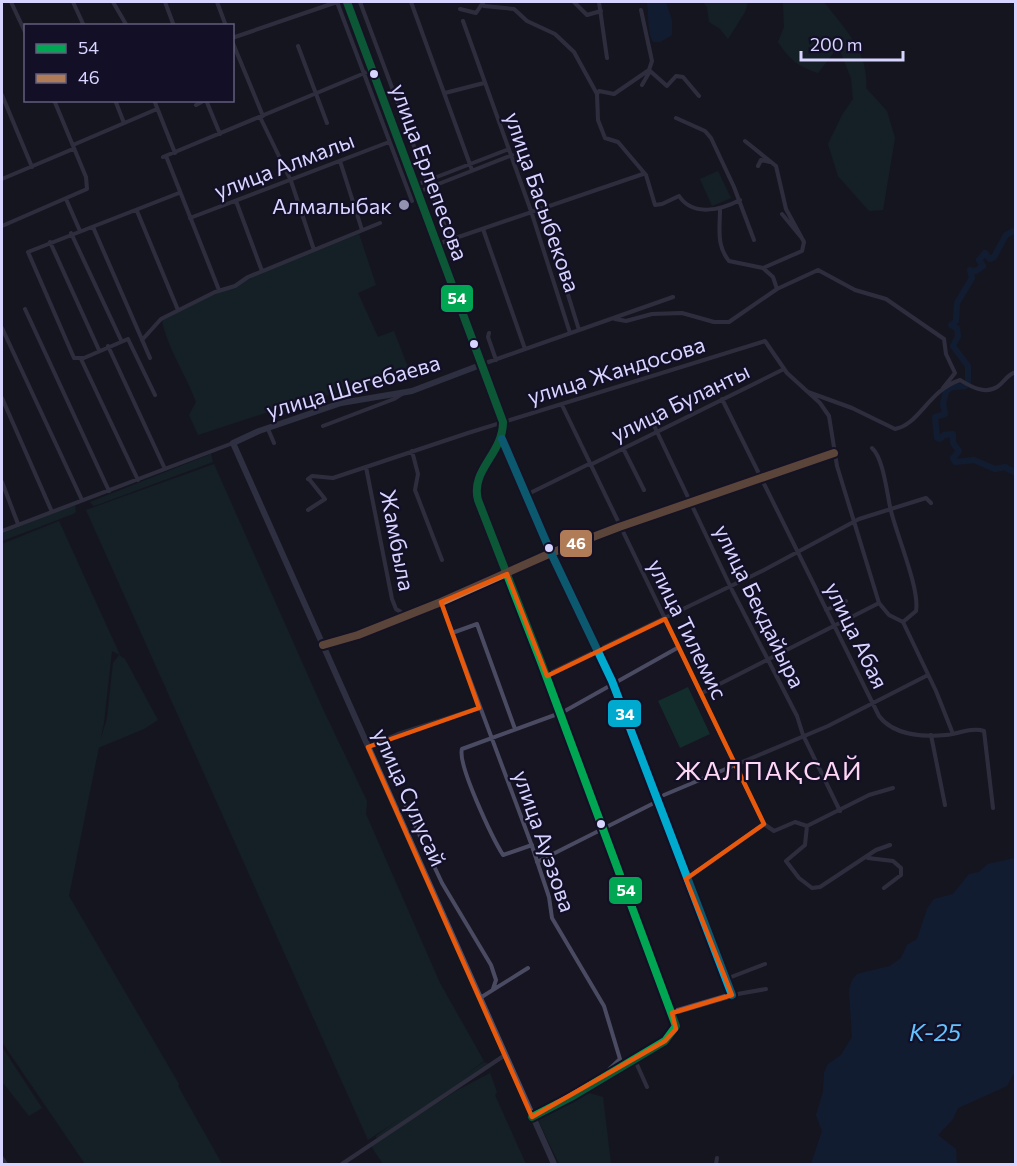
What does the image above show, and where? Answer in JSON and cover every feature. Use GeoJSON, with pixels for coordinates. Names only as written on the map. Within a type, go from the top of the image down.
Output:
{"type":"FeatureCollection","features":[{"type":"Feature","properties":{"kind":"street"},"geometry":{"type":"LineString","coordinates":[[11,2],[24,30]]}},
{"type":"Feature","properties":{"kind":"street"},"geometry":{"type":"LineString","coordinates":[[74,2],[83,24]]}},
{"type":"Feature","properties":{"kind":"street"},"geometry":{"type":"LineString","coordinates":[[112,2],[126,24]]}},
{"type":"Feature","properties":{"kind":"street"},"geometry":{"type":"LineString","coordinates":[[165,2],[173,24]]}},
{"type":"Feature","properties":{"kind":"street"},"geometry":{"type":"LineString","coordinates":[[217,2],[225,24]]}},
{"type":"Feature","properties":{"kind":"street"},"geometry":{"type":"LineString","coordinates":[[234,39],[337,2],[412,201]]}},
{"type":"Feature","properties":{"kind":"street","name":"улица Ерлепесова"},"geometry":{"type":"LineString","coordinates":[[347,2],[503,422]]}},
{"type":"Feature","properties":{"kind":"street"},"geometry":{"type":"LineString","coordinates":[[360,2],[427,181]]}},
{"type":"Feature","properties":{"kind":"street"},"geometry":{"type":"LineString","coordinates":[[411,2],[472,170]]}},
{"type":"Feature","properties":{"kind":"street"},"geometry":{"type":"LineString","coordinates":[[574,2],[587,15],[601,11]]}},
{"type":"Feature","properties":{"kind":"street"},"geometry":{"type":"LineString","coordinates":[[599,2],[606,58]]}},
{"type":"Feature","properties":{"kind":"street"},"geometry":{"type":"LineString","coordinates":[[460,9],[476,13],[482,3],[514,9],[527,21],[555,34],[574,52],[592,88],[598,92],[614,94],[650,71]]}},
{"type":"Feature","properties":{"kind":"street"},"geometry":{"type":"LineString","coordinates":[[641,10],[652,61],[650,71],[642,85]]}},
{"type":"Feature","properties":{"kind":"street","name":"улица Басыбекова"},"geometry":{"type":"LineString","coordinates":[[463,21],[512,155],[570,333]]}},
{"type":"Feature","properties":{"kind":"street"},"geometry":{"type":"LineString","coordinates":[[234,45],[262,117],[291,181],[314,250]]}},
{"type":"Feature","properties":{"kind":"street"},"geometry":{"type":"LineString","coordinates":[[298,46],[327,123]]}},
{"type":"Feature","properties":{"kind":"street"},"geometry":{"type":"LineString","coordinates":[[219,290],[164,157],[373,70]]}},
{"type":"Feature","properties":{"kind":"street"},"geometry":{"type":"LineString","coordinates":[[650,71],[666,86],[676,76],[683,77],[699,96]]}},
{"type":"Feature","properties":{"kind":"street"},"geometry":{"type":"LineString","coordinates":[[445,93],[484,82]]}},
{"type":"Feature","properties":{"kind":"street"},"geometry":{"type":"LineString","coordinates":[[598,92],[598,120],[605,138],[618,142],[644,174],[655,205],[679,196],[684,203],[693,208],[720,209],[740,200]]}},
{"type":"Feature","properties":{"kind":"street"},"geometry":{"type":"LineString","coordinates":[[2,95],[32,167]]}},
{"type":"Feature","properties":{"kind":"street"},"geometry":{"type":"LineString","coordinates":[[2,226],[84,191],[87,182],[55,102]]}},
{"type":"Feature","properties":{"kind":"street"},"geometry":{"type":"LineString","coordinates":[[116,102],[124,123]]}},
{"type":"Feature","properties":{"kind":"street"},"geometry":{"type":"LineString","coordinates":[[155,102],[175,153]]}},
{"type":"Feature","properties":{"kind":"street"},"geometry":{"type":"LineString","coordinates":[[196,105],[201,102]]}},
{"type":"Feature","properties":{"kind":"street"},"geometry":{"type":"LineString","coordinates":[[206,102],[220,134]]}},
{"type":"Feature","properties":{"kind":"street"},"geometry":{"type":"LineString","coordinates":[[2,179],[157,109]]}},
{"type":"Feature","properties":{"kind":"street"},"geometry":{"type":"LineString","coordinates":[[676,118],[708,134],[740,200],[754,240]]}},
{"type":"Feature","properties":{"kind":"street"},"geometry":{"type":"LineString","coordinates":[[720,209],[719,236],[725,256],[736,264],[763,268],[802,251],[803,240],[786,209],[776,166],[746,141]]}},
{"type":"Feature","properties":{"kind":"street","name":"улица Алмалы"},"geometry":{"type":"LineString","coordinates":[[190,218],[389,142]]}},
{"type":"Feature","properties":{"kind":"street"},"geometry":{"type":"LineString","coordinates":[[417,188],[427,181],[509,149]]}},
{"type":"Feature","properties":{"kind":"street"},"geometry":{"type":"LineString","coordinates":[[492,155],[494,162]]}},
{"type":"Feature","properties":{"kind":"street"},"geometry":{"type":"LineString","coordinates":[[417,188],[430,187],[512,155]]}},
{"type":"Feature","properties":{"kind":"street"},"geometry":{"type":"LineString","coordinates":[[758,165],[759,161],[765,160],[776,166]]}},
{"type":"Feature","properties":{"kind":"street"},"geometry":{"type":"LineString","coordinates":[[340,161],[362,230]]}},
{"type":"Feature","properties":{"kind":"street"},"geometry":{"type":"LineString","coordinates":[[438,244],[644,174]]}},
{"type":"Feature","properties":{"kind":"street"},"geometry":{"type":"LineString","coordinates":[[430,187],[450,240]]}},
{"type":"Feature","properties":{"kind":"street"},"geometry":{"type":"LineString","coordinates":[[155,395],[128,339],[121,340],[81,359],[75,358],[28,256],[32,249],[180,193]]}},
{"type":"Feature","properties":{"kind":"street"},"geometry":{"type":"LineString","coordinates":[[66,199],[80,231]]}},
{"type":"Feature","properties":{"kind":"street"},"geometry":{"type":"LineString","coordinates":[[236,201],[262,271]]}},
{"type":"Feature","properties":{"kind":"street","name":"улица Басыбекова"},"geometry":{"type":"LineString","coordinates":[[541,208],[579,330]]}},
{"type":"Feature","properties":{"kind":"street"},"geometry":{"type":"LineString","coordinates":[[137,210],[178,310]]}},
{"type":"Feature","properties":{"kind":"street"},"geometry":{"type":"LineString","coordinates":[[782,214],[803,240]]}},
{"type":"Feature","properties":{"kind":"street"},"geometry":{"type":"LineString","coordinates":[[142,340],[161,319],[178,310],[219,290],[230,289],[262,271],[380,223]]}},
{"type":"Feature","properties":{"kind":"street"},"geometry":{"type":"LineString","coordinates":[[93,227],[150,358]]}},
{"type":"Feature","properties":{"kind":"street"},"geometry":{"type":"LineString","coordinates":[[483,229],[525,349]]}},
{"type":"Feature","properties":{"kind":"street"},"geometry":{"type":"LineString","coordinates":[[71,233],[121,340]]}},
{"type":"Feature","properties":{"kind":"street"},"geometry":{"type":"LineString","coordinates":[[50,242],[99,350]]}},
{"type":"Feature","properties":{"kind":"street"},"geometry":{"type":"LineString","coordinates":[[763,268],[773,277],[777,289]]}},
{"type":"Feature","properties":{"kind":"street"},"geometry":{"type":"LineString","coordinates":[[615,319],[626,321],[652,315],[682,313],[714,322],[729,322],[777,289],[818,270],[840,284],[886,299],[944,339],[946,354],[955,373],[943,388],[923,405],[910,423],[895,429],[852,408],[807,392]]}},
{"type":"Feature","properties":{"kind":"street"},"geometry":{"type":"LineString","coordinates":[[483,364],[673,297]]}},
{"type":"Feature","properties":{"kind":"street"},"geometry":{"type":"LineString","coordinates":[[25,309],[109,491]]}},
{"type":"Feature","properties":{"kind":"street"},"geometry":{"type":"LineString","coordinates":[[2,328],[82,500]]}},
{"type":"Feature","properties":{"kind":"street"},"geometry":{"type":"LineString","coordinates":[[489,333],[488,337],[496,360]]}},
{"type":"Feature","properties":{"kind":"street","name":"улица Жандосова"},"geometry":{"type":"LineString","coordinates":[[308,510],[325,499],[309,479],[312,476],[333,478],[763,341],[767,343],[784,369]]}},
{"type":"Feature","properties":{"kind":"street"},"geometry":{"type":"LineString","coordinates":[[108,346],[165,469]]}},
{"type":"Feature","properties":{"kind":"street"},"geometry":{"type":"LineString","coordinates":[[81,359],[138,480]]}},
{"type":"Feature","properties":{"kind":"street","name":"улица Шегебаева"},"geometry":{"type":"LineString","coordinates":[[233,443],[268,428],[351,400],[406,392],[483,364]]}},
{"type":"Feature","properties":{"kind":"street"},"geometry":{"type":"LineString","coordinates":[[784,369],[820,403],[832,423],[834,453],[879,603],[889,615],[903,622],[953,734]]}},
{"type":"Feature","properties":{"kind":"street","name":"улица Буланты"},"geometry":{"type":"LineString","coordinates":[[526,494],[784,369]]}},
{"type":"Feature","properties":{"kind":"street"},"geometry":{"type":"LineString","coordinates":[[943,388],[960,380],[973,388],[992,389],[1006,376],[1016,372]]}},
{"type":"Feature","properties":{"kind":"street"},"geometry":{"type":"LineString","coordinates":[[323,426],[394,399],[406,392]]}},
{"type":"Feature","properties":{"kind":"street"},"geometry":{"type":"LineString","coordinates":[[2,398],[52,512]]}},
{"type":"Feature","properties":{"kind":"street","name":"улица Абая"},"geometry":{"type":"LineString","coordinates":[[722,399],[872,703],[889,727],[931,735],[953,734],[977,729],[985,733],[993,808]]}},
{"type":"Feature","properties":{"kind":"street","name":"улица Тилемис"},"geometry":{"type":"LineString","coordinates":[[562,405],[764,824]]}},
{"type":"Feature","properties":{"kind":"street","name":"улица Бекдайыра"},"geometry":{"type":"LineString","coordinates":[[650,417],[693,502],[730,586],[795,712],[803,735],[840,811]]}},
{"type":"Feature","properties":{"kind":"street"},"geometry":{"type":"LineString","coordinates":[[503,422],[502,439],[551,554],[613,684],[732,995]]}},
{"type":"Feature","properties":{"kind":"street"},"geometry":{"type":"LineString","coordinates":[[268,428],[274,443]]}},
{"type":"Feature","properties":{"kind":"street"},"geometry":{"type":"LineString","coordinates":[[502,439],[482,472],[476,490],[676,1026],[672,1034],[571,1097],[532,1117]]}},
{"type":"Feature","properties":{"kind":"street"},"geometry":{"type":"LineString","coordinates":[[2,531],[233,443]]}},
{"type":"Feature","properties":{"kind":"street","name":"улица Сулусай"},"geometry":{"type":"LineString","coordinates":[[233,443],[554,1164]]}},
{"type":"Feature","properties":{"kind":"street"},"geometry":{"type":"LineString","coordinates":[[623,448],[644,490]]}},
{"type":"Feature","properties":{"kind":"street"},"geometry":{"type":"LineString","coordinates":[[872,448],[880,459],[890,507],[917,600],[916,611],[903,622]]}},
{"type":"Feature","properties":{"kind":"street"},"geometry":{"type":"LineString","coordinates":[[412,452],[418,474],[415,490],[442,560]]}},
{"type":"Feature","properties":{"kind":"street"},"geometry":{"type":"LineString","coordinates":[[323,645],[358,635],[441,602],[619,527],[834,453]]}},
{"type":"Feature","properties":{"kind":"street","name":"Жамбыла"},"geometry":{"type":"LineString","coordinates":[[366,467],[392,599],[396,609],[404,615]]}},
{"type":"Feature","properties":{"kind":"street"},"geometry":{"type":"LineString","coordinates":[[333,474],[352,471]]}},
{"type":"Feature","properties":{"kind":"street"},"geometry":{"type":"LineString","coordinates":[[2,482],[18,524]]}},
{"type":"Feature","properties":{"kind":"street"},"geometry":{"type":"LineString","coordinates":[[546,675],[598,652],[730,586],[854,520],[890,507],[927,498],[931,503]]}},
{"type":"Feature","properties":{"kind":"street"},"geometry":{"type":"LineString","coordinates":[[826,610],[846,600]]}},
{"type":"Feature","properties":{"kind":"street","name":"улица Ауэзова"},"geometry":{"type":"LineString","coordinates":[[441,602],[532,845],[549,897],[552,918],[604,1005],[619,1061],[601,1077]]}},
{"type":"Feature","properties":{"kind":"street"},"geometry":{"type":"LineString","coordinates":[[702,693],[879,603]]}},
{"type":"Feature","properties":{"kind":"street"},"geometry":{"type":"LineString","coordinates":[[452,633],[477,624],[515,729]]}},
{"type":"Feature","properties":{"kind":"street"},"geometry":{"type":"LineString","coordinates":[[532,845],[503,855],[473,793],[460,751],[560,713],[679,647]]}},
{"type":"Feature","properties":{"kind":"street"},"geometry":{"type":"LineString","coordinates":[[664,795],[803,735],[928,675]]}},
{"type":"Feature","properties":{"kind":"street"},"geometry":{"type":"LineString","coordinates":[[368,747],[398,734],[479,708]]}},
{"type":"Feature","properties":{"kind":"street"},"geometry":{"type":"LineString","coordinates":[[931,735],[945,806]]}},
{"type":"Feature","properties":{"kind":"street"},"geometry":{"type":"LineString","coordinates":[[686,879],[764,824],[774,831],[795,822],[807,826],[869,795],[893,788]]}},
{"type":"Feature","properties":{"kind":"street"},"geometry":{"type":"LineString","coordinates":[[537,861],[658,801]]}},
{"type":"Feature","properties":{"kind":"street"},"geometry":{"type":"LineString","coordinates":[[404,802],[442,883],[491,965],[496,980],[493,989]]}},
{"type":"Feature","properties":{"kind":"street"},"geometry":{"type":"LineString","coordinates":[[807,826],[805,845],[786,861],[799,878],[812,888],[820,887],[890,845]]}},
{"type":"Feature","properties":{"kind":"street"},"geometry":{"type":"LineString","coordinates":[[867,858],[893,861],[901,868],[901,875],[884,888]]}},
{"type":"Feature","properties":{"kind":"street"},"geometry":{"type":"LineString","coordinates":[[726,980],[765,964]]}},
{"type":"Feature","properties":{"kind":"street"},"geometry":{"type":"LineString","coordinates":[[479,999],[528,968]]}},
{"type":"Feature","properties":{"kind":"street"},"geometry":{"type":"LineString","coordinates":[[671,1013],[732,995],[766,989]]}},
{"type":"Feature","properties":{"kind":"street"},"geometry":{"type":"LineString","coordinates":[[342,1164],[505,1055]]}},
{"type":"Feature","properties":{"kind":"street"},"geometry":{"type":"LineString","coordinates":[[634,1058],[647,1087]]}},
{"type":"Feature","properties":{"kind":"street"},"geometry":{"type":"LineString","coordinates":[[2,1158],[6,1164]]}},
{"type":"Feature","properties":{"kind":"street"},"geometry":{"type":"LineString","coordinates":[[716,1164],[717,1158]]}},
{"type":"Feature","properties":{"kind":"highlighted area"},"geometry":{"type":"Polygon","coordinates":[[[507,574],[547,676],[665,619],[764,824],[686,879],[732,995],[672,1013],[676,1029],[665,1041],[532,1117],[368,747],[479,708],[441,602],[507,574]]]}},
{"type":"Feature","properties":{"kind":"green space"},"geometry":{"type":"Polygon","coordinates":[[[703,2],[748,2],[745,12],[728,39],[720,29],[709,22],[707,7],[703,2]]]}},
{"type":"Feature","properties":{"kind":"green space"},"geometry":{"type":"Polygon","coordinates":[[[783,2],[824,2],[860,53],[866,75],[866,88],[887,111],[895,138],[883,210],[869,211],[838,176],[828,144],[842,115],[853,99],[851,78],[841,53],[835,51],[818,73],[790,58],[778,42],[784,27],[783,2]]]}},
{"type":"Feature","properties":{"kind":"green space"},"geometry":{"type":"Polygon","coordinates":[[[718,171],[731,198],[712,206],[700,179],[718,171]]]}},
{"type":"Feature","properties":{"kind":"green space"},"geometry":{"type":"Polygon","coordinates":[[[359,234],[376,285],[358,293],[378,337],[394,331],[411,375],[296,403],[198,435],[189,415],[196,402],[168,342],[162,320],[218,291],[233,289],[246,279],[359,234]]]}},
{"type":"Feature","properties":{"kind":"green space"},"geometry":{"type":"Polygon","coordinates":[[[211,454],[213,462],[94,506],[90,502],[211,454]]]}},
{"type":"Feature","properties":{"kind":"green space"},"geometry":{"type":"Polygon","coordinates":[[[214,464],[322,707],[367,801],[366,814],[440,983],[484,1061],[459,1079],[484,1062],[489,1064],[377,1139],[376,1136],[398,1120],[368,1140],[86,510],[214,464]]]}},
{"type":"Feature","properties":{"kind":"green space"},"geometry":{"type":"Polygon","coordinates":[[[75,505],[76,512],[73,514],[2,541],[2,532],[75,505]]]}},
{"type":"Feature","properties":{"kind":"green space"},"geometry":{"type":"Polygon","coordinates":[[[59,521],[120,655],[112,651],[104,722],[69,896],[179,1084],[178,1086],[222,1164],[85,1164],[2,1042],[2,544],[59,521]]]}},
{"type":"Feature","properties":{"kind":"green space"},"geometry":{"type":"Polygon","coordinates":[[[119,655],[125,659],[158,720],[144,729],[98,748],[107,718],[113,663],[119,655]]]}},
{"type":"Feature","properties":{"kind":"green space"},"geometry":{"type":"Polygon","coordinates":[[[688,687],[710,734],[680,748],[658,701],[688,687]]]}},
{"type":"Feature","properties":{"kind":"green space"},"geometry":{"type":"Polygon","coordinates":[[[2,1047],[42,1108],[29,1116],[4,1084],[2,1085],[2,1047]]]}},
{"type":"Feature","properties":{"kind":"green space"},"geometry":{"type":"Polygon","coordinates":[[[490,1073],[497,1092],[495,1095],[526,1164],[383,1164],[371,1146],[456,1091],[490,1073]]]}},
{"type":"Feature","properties":{"kind":"green space"},"geometry":{"type":"Polygon","coordinates":[[[589,1093],[603,1097],[611,1164],[559,1164],[538,1120],[589,1093]]]}},
{"type":"Feature","properties":{"kind":"water"},"geometry":{"type":"Polygon","coordinates":[[[647,2],[666,2],[672,20],[672,35],[660,42],[653,42],[651,38],[647,2]]]}},
{"type":"Feature","properties":{"kind":"water","name":"К-25"},"geometry":{"type":"Polygon","coordinates":[[[1015,858],[1015,1071],[1007,1086],[958,1108],[953,1119],[938,1135],[956,1149],[957,1164],[811,1164],[822,1131],[816,1115],[823,1092],[824,1073],[828,1064],[841,1055],[852,1037],[849,990],[852,980],[857,974],[890,966],[901,958],[907,945],[917,939],[927,909],[934,899],[953,894],[969,874],[979,872],[988,864],[1015,858]]]}},
{"type":"Feature","properties":{"kind":"waterway"},"geometry":{"type":"LineString","coordinates":[[968,382],[968,366],[953,346],[958,336],[957,328],[951,325],[956,321],[957,303],[972,278],[970,270],[976,271],[983,266],[979,260],[985,253],[990,259],[994,257],[1006,235],[1016,230]]}},
{"type":"Feature","properties":{"kind":"waterway"},"geometry":{"type":"LineString","coordinates":[[965,386],[952,387],[946,391],[943,404],[945,414],[935,417],[937,438],[953,434],[953,443],[959,451],[953,458],[955,462],[974,460],[995,469],[1005,467],[1016,473]]}},
{"type":"Feature","properties":{"kind":"transit line","name":"54"},"geometry":{"type":"LineString","coordinates":[[347,2],[503,422],[498,443],[479,480],[478,500],[541,662],[676,1026],[665,1041],[571,1097],[532,1117]]}},
{"type":"Feature","properties":{"kind":"transit line","name":"34"},"geometry":{"type":"LineString","coordinates":[[502,439],[551,553],[612,681],[732,995]]}},
{"type":"Feature","properties":{"kind":"transit line","name":"46"},"geometry":{"type":"LineString","coordinates":[[323,645],[358,635],[441,602],[551,553],[619,527],[834,453]]}},
{"type":"Feature","properties":{"kind":"place","name":"Алмалыбак"},"geometry":{"type":"Point","coordinates":[404,205]}},
{"type":"Feature","properties":{"kind":"district","name":"ЖАЛПАҚСАЙ"},"geometry":{"type":"Point","coordinates":[769,769]}}]}
